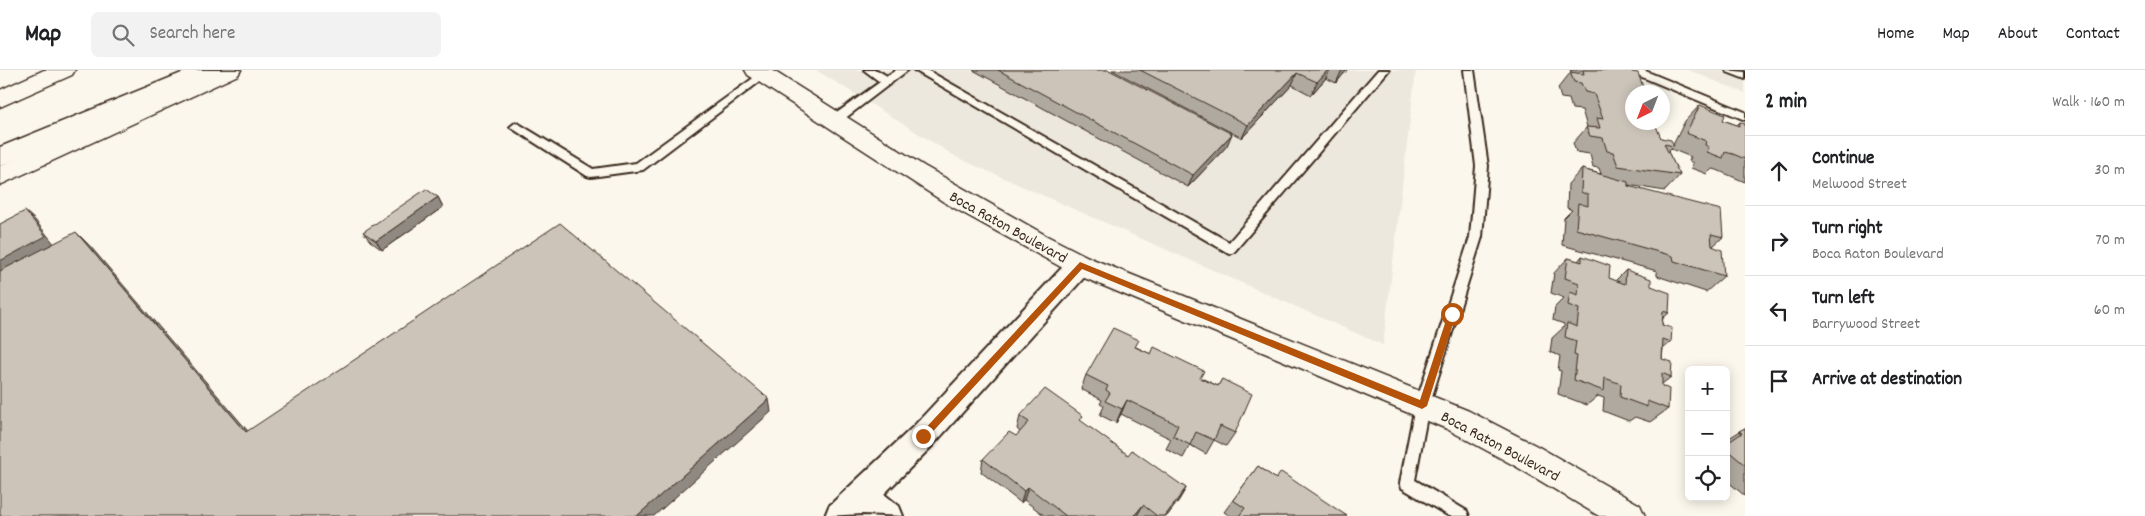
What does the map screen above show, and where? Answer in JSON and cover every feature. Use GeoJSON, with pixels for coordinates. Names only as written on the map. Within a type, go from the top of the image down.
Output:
{"type":"FeatureCollection","features":[{"type":"Feature","properties":{"kind":"main road"},"geometry":{"type":"LineString","coordinates":[[0,99],[64,70]]}},
{"type":"Feature","properties":{"kind":"main road"},"geometry":{"type":"LineString","coordinates":[[0,157],[210,70]]}},
{"type":"Feature","properties":{"kind":"main road"},"geometry":{"type":"LineString","coordinates":[[0,176],[230,70]]}},
{"type":"Feature","properties":{"kind":"main road","name":"Boca Raton Boulevard"},"geometry":{"type":"LineString","coordinates":[[759,72],[939,186],[1042,247],[1080,265],[1458,420],[1528,457],[1629,516]]}},
{"type":"Feature","properties":{"kind":"street"},"geometry":{"type":"LineString","coordinates":[[840,516],[923,436],[1080,265]]}},
{"type":"Feature","properties":{"kind":"street"},"geometry":{"type":"LineString","coordinates":[[862,494],[888,516]]}},
{"type":"Feature","properties":{"kind":"lane"},"geometry":{"type":"LineString","coordinates":[[868,70],[888,81]]}},
{"type":"Feature","properties":{"kind":"lane"},"geometry":{"type":"LineString","coordinates":[[835,120],[903,70]]}},
{"type":"Feature","properties":{"kind":"lane"},"geometry":{"type":"LineString","coordinates":[[919,70],[1230,249],[1384,70]]}},
{"type":"Feature","properties":{"kind":"lane"},"geometry":{"type":"LineString","coordinates":[[1462,516],[1407,483],[1422,406],[1476,238],[1482,166],[1469,70]]}},
{"type":"Feature","properties":{"kind":"lane"},"geometry":{"type":"LineString","coordinates":[[1634,70],[1745,116]]}},
{"type":"Feature","properties":{"kind":"lane"},"geometry":{"type":"LineString","coordinates":[[1731,70],[1745,76]]}},
{"type":"Feature","properties":{"kind":"lane"},"geometry":{"type":"LineString","coordinates":[[515,127],[591,173],[639,167],[759,72]]}},
{"type":"Feature","properties":{"kind":"shaded area"},"geometry":{"type":"Polygon","coordinates":[[[816,70],[1416,70],[1383,345],[958,158],[816,70]]]}},
{"type":"Feature","properties":{"kind":"shaded area"},"geometry":{"type":"Polygon","coordinates":[[[1688,70],[1745,70],[1745,93],[1688,70]]]}},
{"type":"Feature","properties":{"kind":"building"},"geometry":{"type":"Polygon","coordinates":[[[998,70],[1109,70],[1232,134],[1193,175],[998,70]]]}},
{"type":"Feature","properties":{"kind":"building"},"geometry":{"type":"Polygon","coordinates":[[[1140,70],[1328,70],[1317,82],[1297,73],[1248,125],[1140,70]]]}},
{"type":"Feature","properties":{"kind":"building"},"geometry":{"type":"Polygon","coordinates":[[[1583,70],[1631,70],[1638,73],[1642,85],[1625,85],[1625,130],[1658,130],[1661,138],[1671,140],[1674,146],[1664,144],[1680,175],[1618,166],[1613,152],[1607,151],[1603,138],[1590,136],[1586,127],[1600,128],[1597,118],[1603,119],[1594,94],[1585,92],[1581,83],[1574,82],[1570,72],[1584,74],[1583,70]]]}},
{"type":"Feature","properties":{"kind":"building"},"geometry":{"type":"Polygon","coordinates":[[[1700,105],[1725,115],[1723,120],[1739,126],[1740,122],[1745,124],[1745,159],[1725,152],[1723,158],[1707,152],[1709,147],[1705,145],[1706,141],[1686,133],[1700,105]]]}},
{"type":"Feature","properties":{"kind":"building"},"geometry":{"type":"Polygon","coordinates":[[[1582,169],[1628,182],[1628,186],[1721,210],[1723,237],[1711,234],[1712,246],[1722,250],[1724,276],[1674,261],[1673,256],[1576,229],[1578,203],[1588,206],[1588,195],[1581,192],[1582,169]]]}},
{"type":"Feature","properties":{"kind":"building"},"geometry":{"type":"Polygon","coordinates":[[[426,189],[438,197],[376,241],[363,232],[426,189]]]}},
{"type":"Feature","properties":{"kind":"building"},"geometry":{"type":"Polygon","coordinates":[[[25,211],[46,236],[0,261],[0,224],[25,211]]]}},
{"type":"Feature","properties":{"kind":"building"},"geometry":{"type":"Polygon","coordinates":[[[560,223],[769,399],[637,516],[0,516],[0,271],[76,232],[246,432],[560,223]]]}},
{"type":"Feature","properties":{"kind":"building"},"geometry":{"type":"Polygon","coordinates":[[[1582,256],[1610,266],[1609,278],[1625,284],[1626,270],[1651,279],[1651,286],[1670,293],[1669,313],[1663,311],[1662,325],[1672,328],[1671,342],[1663,339],[1662,359],[1672,362],[1671,377],[1662,373],[1662,386],[1669,389],[1668,409],[1647,401],[1647,407],[1620,397],[1621,384],[1605,378],[1604,391],[1574,380],[1577,356],[1574,355],[1576,341],[1565,337],[1567,323],[1577,327],[1579,309],[1568,305],[1570,292],[1578,295],[1579,283],[1565,278],[1568,258],[1582,262],[1582,256]]]}},
{"type":"Feature","properties":{"kind":"building"},"geometry":{"type":"Polygon","coordinates":[[[1113,328],[1139,340],[1135,347],[1151,354],[1154,347],[1204,371],[1200,378],[1218,386],[1222,379],[1252,394],[1235,433],[1220,426],[1214,440],[1196,432],[1190,445],[1173,436],[1178,425],[1127,400],[1122,409],[1105,401],[1110,393],[1106,390],[1108,386],[1086,375],[1113,328]]]}},
{"type":"Feature","properties":{"kind":"building"},"geometry":{"type":"Polygon","coordinates":[[[1045,389],[1083,416],[1080,420],[1128,455],[1132,450],[1186,488],[1165,516],[1157,516],[1143,505],[1134,516],[1066,516],[1028,487],[1024,491],[983,459],[1009,432],[1016,436],[1029,422],[1020,416],[1045,389]]]}},
{"type":"Feature","properties":{"kind":"building"},"geometry":{"type":"Polygon","coordinates":[[[1745,428],[1745,465],[1730,452],[1730,441],[1742,433],[1739,431],[1745,428]]]}},
{"type":"Feature","properties":{"kind":"building"},"geometry":{"type":"Polygon","coordinates":[[[1258,466],[1276,479],[1281,472],[1347,516],[1239,516],[1245,508],[1233,500],[1258,466]]]}},
{"type":"Feature","properties":{"kind":"route"},"geometry":{"type":"LineString","coordinates":[[923,436],[1016,337],[1080,265],[1203,314],[1422,406],[1452,314]]}}]}
